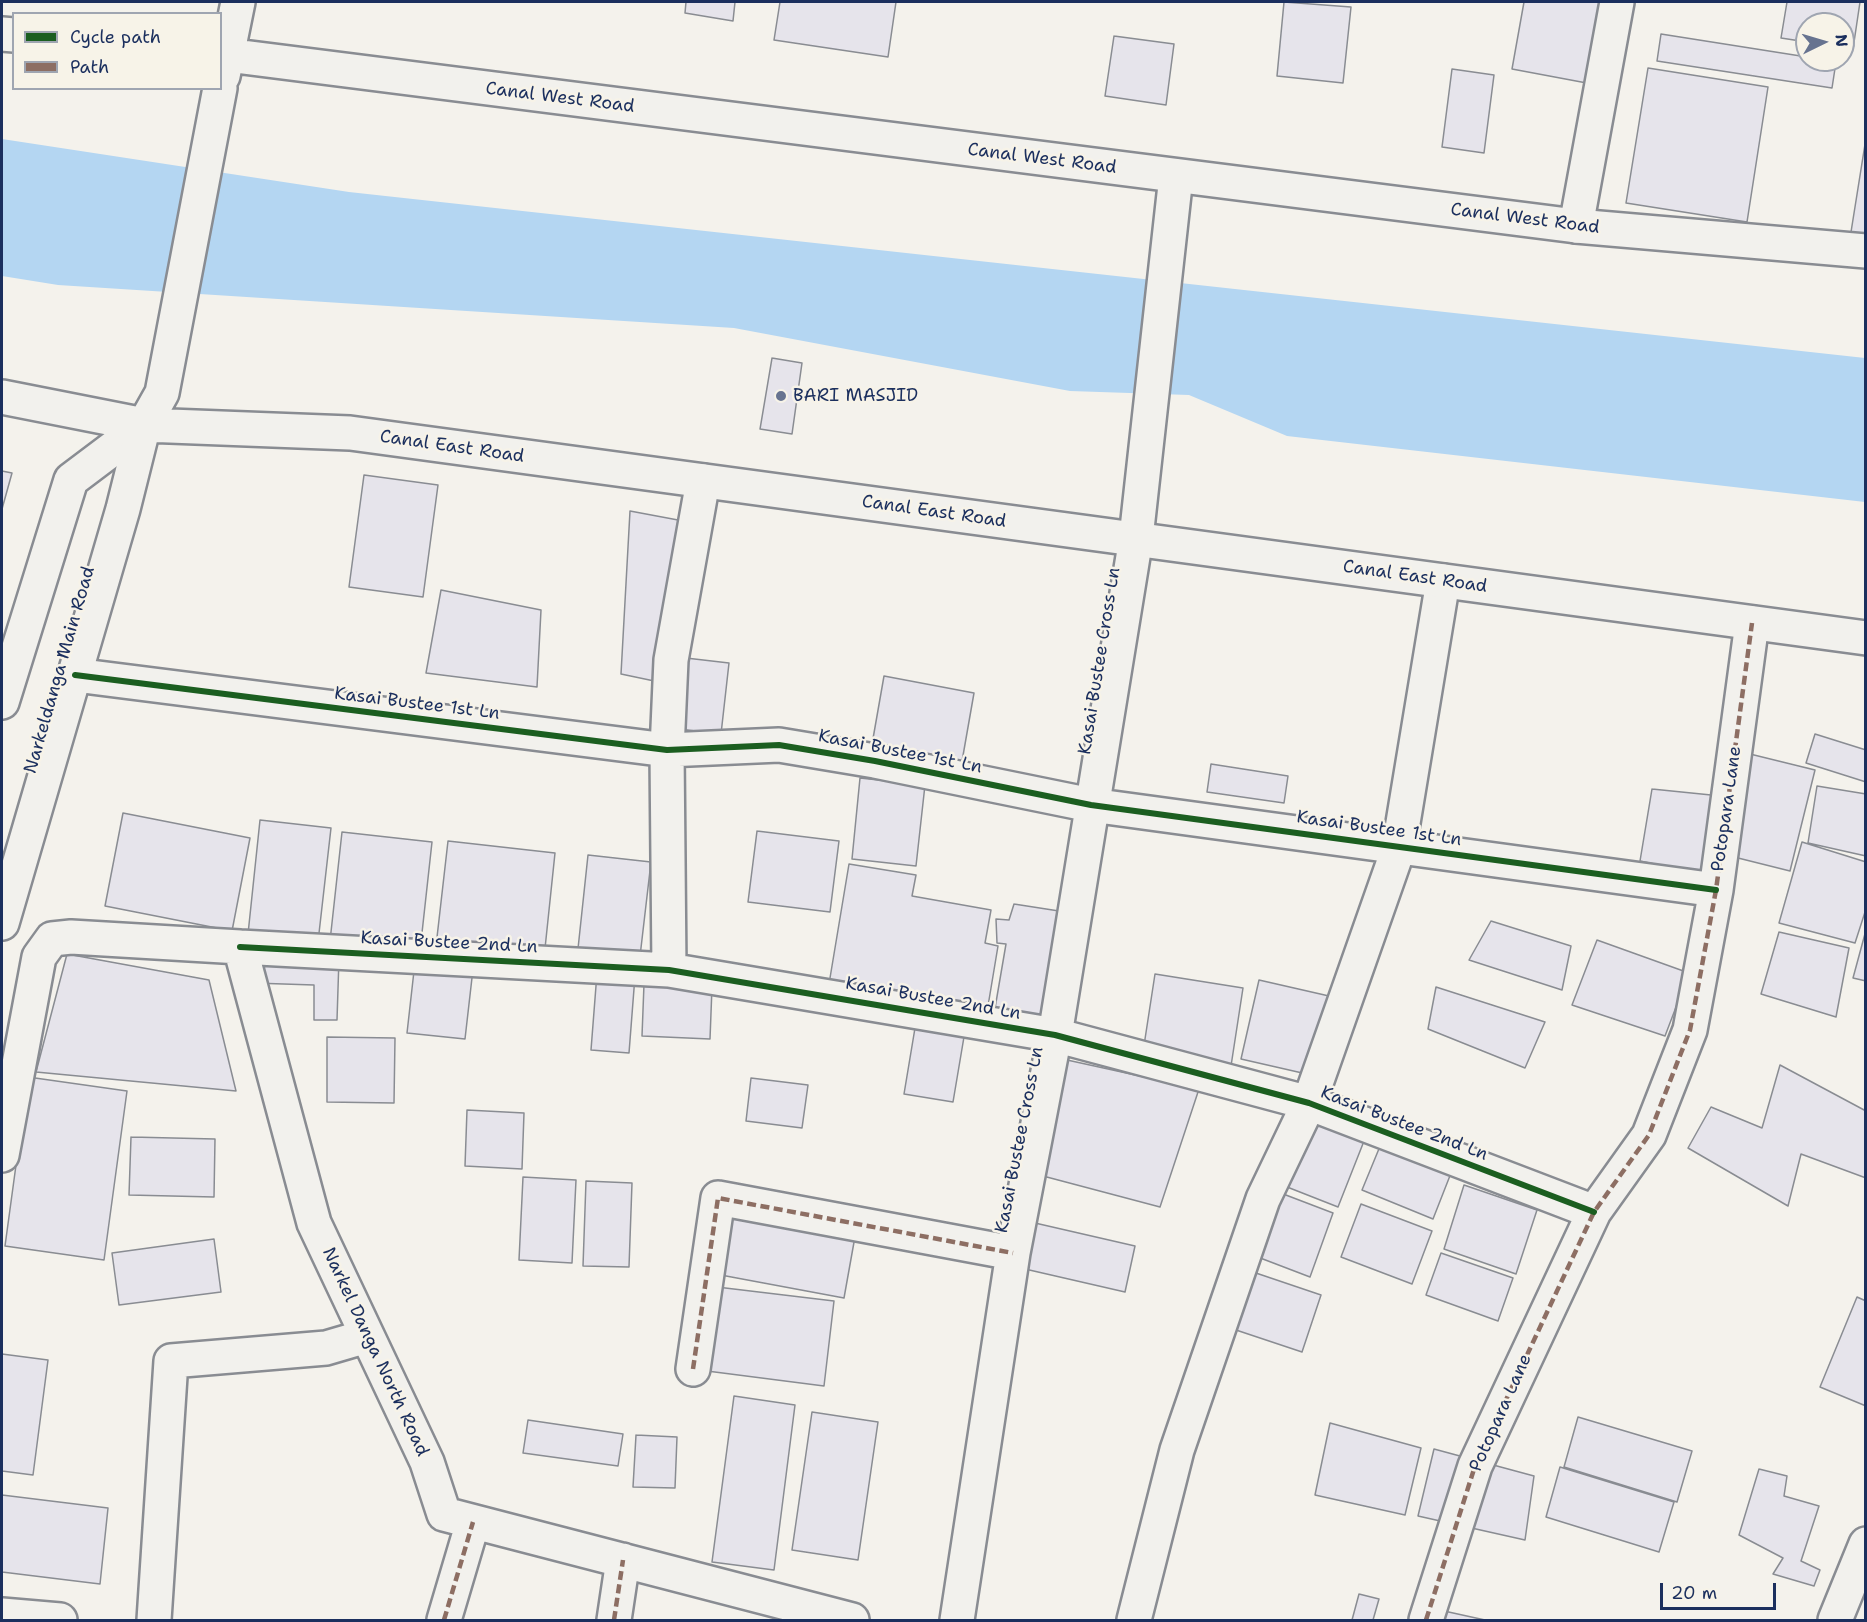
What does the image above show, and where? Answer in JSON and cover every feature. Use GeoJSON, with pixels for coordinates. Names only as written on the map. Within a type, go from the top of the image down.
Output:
{"type":"FeatureCollection","features":[{"type":"Feature","properties":{"kind":"street"},"geometry":{"type":"LineString","coordinates":[[222,71],[237,2]]}},
{"type":"Feature","properties":{"kind":"street"},"geometry":{"type":"LineString","coordinates":[[1576,226],[1617,2]]}},
{"type":"Feature","properties":{"kind":"street","name":"Canal West Road"},"geometry":{"type":"LineString","coordinates":[[224,55],[1576,226],[1866,252]]}},
{"type":"Feature","properties":{"kind":"street"},"geometry":{"type":"LineString","coordinates":[[2,702],[71,480],[144,425],[162,393],[219,95]]}},
{"type":"Feature","properties":{"kind":"street","name":"Kasai Bustee Cross Ln"},"geometry":{"type":"LineString","coordinates":[[957,1620],[1013,1253],[1055,1035],[1136,538],[1176,176]]}},
{"type":"Feature","properties":{"kind":"street","name":"Canal East Road"},"geometry":{"type":"LineString","coordinates":[[2,397],[144,425],[350,433],[1866,638]]}},
{"type":"Feature","properties":{"kind":"street","name":"Narkeldanga Main Road"},"geometry":{"type":"LineString","coordinates":[[2,923],[123,509],[144,425]]}},
{"type":"Feature","properties":{"kind":"street"},"geometry":{"type":"LineString","coordinates":[[669,970],[667,750],[671,660],[703,481]]}},
{"type":"Feature","properties":{"kind":"street"},"geometry":{"type":"LineString","coordinates":[[1134,1620],[1177,1450],[1263,1199],[1309,1103],[1399,847],[1443,581]]}},
{"type":"Feature","properties":{"kind":"street","name":"Potopara Lane"},"geometry":{"type":"LineString","coordinates":[[1426,1620],[1475,1466],[1594,1212],[1649,1135],[1690,1030],[1716,890],[1752,623]]}},
{"type":"Feature","properties":{"kind":"street","name":"Kasai Bustee 1st Ln"},"geometry":{"type":"LineString","coordinates":[[75,675],[667,750],[779,745],[875,761],[1091,805],[1716,890]]}},
{"type":"Feature","properties":{"kind":"street"},"geometry":{"type":"LineString","coordinates":[[2,1155],[39,957],[52,939],[70,937],[240,947]]}},
{"type":"Feature","properties":{"kind":"street","name":"Kasai Bustee 2nd Ln"},"geometry":{"type":"LineString","coordinates":[[240,947],[669,970],[1055,1035],[1309,1103],[1594,1212]]}},
{"type":"Feature","properties":{"kind":"street","name":"Narkel Danga North Road"},"geometry":{"type":"LineString","coordinates":[[240,947],[314,1223],[427,1462],[444,1514],[623,1560],[746,1606],[852,1620]]}},
{"type":"Feature","properties":{"kind":"street"},"geometry":{"type":"LineString","coordinates":[[693,1369],[718,1198],[1013,1253]]}},
{"type":"Feature","properties":{"kind":"street"},"geometry":{"type":"LineString","coordinates":[[154,1620],[171,1361],[326,1348],[368,1336]]}},
{"type":"Feature","properties":{"kind":"street"},"geometry":{"type":"LineString","coordinates":[[444,1620],[473,1522]]}},
{"type":"Feature","properties":{"kind":"street"},"geometry":{"type":"LineString","coordinates":[[1835,1620],[1866,1544]]}},
{"type":"Feature","properties":{"kind":"street"},"geometry":{"type":"LineString","coordinates":[[614,1620],[623,1560]]}},
{"type":"Feature","properties":{"kind":"street"},"geometry":{"type":"LineString","coordinates":[[2,1615],[60,1620]]}},
{"type":"Feature","properties":{"kind":"water"},"geometry":{"type":"Polygon","coordinates":[[[2,139],[349,192],[1865,358],[1865,502],[1287,436],[1189,395],[1070,391],[734,328],[58,285],[2,276],[2,139]]]}},
{"type":"Feature","properties":{"kind":"building"},"geometry":{"type":"Polygon","coordinates":[[[686,2],[735,2],[733,21],[685,13],[686,2]]]}},
{"type":"Feature","properties":{"kind":"building"},"geometry":{"type":"Polygon","coordinates":[[[780,2],[896,2],[888,57],[774,40],[780,2]]]}},
{"type":"Feature","properties":{"kind":"building"},"geometry":{"type":"Polygon","coordinates":[[[1284,2],[1351,7],[1343,83],[1277,76],[1284,2]]]}},
{"type":"Feature","properties":{"kind":"building"},"geometry":{"type":"Polygon","coordinates":[[[1524,2],[1607,2],[1592,84],[1512,69],[1524,2]]]}},
{"type":"Feature","properties":{"kind":"building"},"geometry":{"type":"Polygon","coordinates":[[[1787,2],[1860,2],[1855,36],[1855,12],[1795,12],[1795,40],[1781,38],[1787,2]]]}},
{"type":"Feature","properties":{"kind":"building"},"geometry":{"type":"Polygon","coordinates":[[[1661,34],[1795,55],[1795,72],[1834,72],[1832,88],[1657,61],[1661,34]]]}},
{"type":"Feature","properties":{"kind":"building"},"geometry":{"type":"Polygon","coordinates":[[[1114,36],[1174,44],[1166,105],[1105,96],[1114,36]]]}},
{"type":"Feature","properties":{"kind":"building"},"geometry":{"type":"Polygon","coordinates":[[[1648,68],[1768,87],[1747,222],[1626,203],[1648,68]]]}},
{"type":"Feature","properties":{"kind":"building"},"geometry":{"type":"Polygon","coordinates":[[[1452,69],[1494,75],[1484,153],[1442,147],[1452,69]]]}},
{"type":"Feature","properties":{"kind":"building"},"geometry":{"type":"Polygon","coordinates":[[[1866,138],[1866,235],[1851,232],[1866,138]]]}},
{"type":"Feature","properties":{"kind":"building","name":"BARI MASJID"},"geometry":{"type":"Polygon","coordinates":[[[772,358],[802,363],[792,434],[760,429],[772,358]]]}},
{"type":"Feature","properties":{"kind":"building"},"geometry":{"type":"Polygon","coordinates":[[[2,471],[12,473],[2,509],[2,471]]]}},
{"type":"Feature","properties":{"kind":"building"},"geometry":{"type":"Polygon","coordinates":[[[364,475],[438,485],[423,597],[349,587],[364,475]]]}},
{"type":"Feature","properties":{"kind":"building"},"geometry":{"type":"Polygon","coordinates":[[[630,511],[678,520],[659,682],[621,674],[630,511]]]}},
{"type":"Feature","properties":{"kind":"building"},"geometry":{"type":"Polygon","coordinates":[[[441,590],[541,610],[537,687],[426,673],[441,590]]]}},
{"type":"Feature","properties":{"kind":"building"},"geometry":{"type":"Polygon","coordinates":[[[686,658],[729,663],[721,734],[679,729],[686,658]]]}},
{"type":"Feature","properties":{"kind":"building"},"geometry":{"type":"Polygon","coordinates":[[[884,676],[974,693],[961,767],[871,750],[884,676]]]}},
{"type":"Feature","properties":{"kind":"building"},"geometry":{"type":"Polygon","coordinates":[[[1815,734],[1866,750],[1866,782],[1806,763],[1815,734]]]}},
{"type":"Feature","properties":{"kind":"building"},"geometry":{"type":"Polygon","coordinates":[[[1750,754],[1815,770],[1790,871],[1726,855],[1750,754]]]}},
{"type":"Feature","properties":{"kind":"building"},"geometry":{"type":"Polygon","coordinates":[[[1211,764],[1288,776],[1284,803],[1207,792],[1211,764]]]}},
{"type":"Feature","properties":{"kind":"building"},"geometry":{"type":"Polygon","coordinates":[[[860,778],[925,785],[916,866],[852,859],[860,778]]]}},
{"type":"Feature","properties":{"kind":"building"},"geometry":{"type":"Polygon","coordinates":[[[1817,786],[1866,794],[1866,856],[1808,843],[1817,786]]]}},
{"type":"Feature","properties":{"kind":"building"},"geometry":{"type":"Polygon","coordinates":[[[1652,789],[1721,796],[1708,875],[1640,861],[1652,789]]]}},
{"type":"Feature","properties":{"kind":"building"},"geometry":{"type":"Polygon","coordinates":[[[123,813],[250,838],[232,931],[105,906],[123,813]]]}},
{"type":"Feature","properties":{"kind":"building"},"geometry":{"type":"Polygon","coordinates":[[[260,820],[331,828],[318,942],[248,934],[260,820]]]}},
{"type":"Feature","properties":{"kind":"building"},"geometry":{"type":"Polygon","coordinates":[[[757,831],[839,841],[830,912],[748,902],[757,831]]]}},
{"type":"Feature","properties":{"kind":"building"},"geometry":{"type":"Polygon","coordinates":[[[342,832],[432,842],[420,951],[330,941],[342,832]]]}},
{"type":"Feature","properties":{"kind":"building"},"geometry":{"type":"Polygon","coordinates":[[[448,841],[555,853],[544,958],[436,946],[448,841]]]}},
{"type":"Feature","properties":{"kind":"building"},"geometry":{"type":"Polygon","coordinates":[[[1802,842],[1866,862],[1866,909],[1855,943],[1779,923],[1802,842]]]}},
{"type":"Feature","properties":{"kind":"building"},"geometry":{"type":"Polygon","coordinates":[[[588,855],[651,862],[639,965],[577,958],[588,855]]]}},
{"type":"Feature","properties":{"kind":"building"},"geometry":{"type":"Polygon","coordinates":[[[849,864],[916,875],[912,896],[991,910],[985,943],[998,946],[987,1012],[829,984],[849,864]]]}},
{"type":"Feature","properties":{"kind":"building"},"geometry":{"type":"Polygon","coordinates":[[[1014,904],[1059,911],[1043,1023],[994,1014],[1006,944],[997,943],[996,919],[1009,920],[1014,904]]]}},
{"type":"Feature","properties":{"kind":"building"},"geometry":{"type":"Polygon","coordinates":[[[1491,921],[1571,946],[1562,990],[1469,960],[1491,921]]]}},
{"type":"Feature","properties":{"kind":"building"},"geometry":{"type":"Polygon","coordinates":[[[1866,930],[1866,981],[1853,978],[1866,930]]]}},
{"type":"Feature","properties":{"kind":"building"},"geometry":{"type":"Polygon","coordinates":[[[1779,932],[1849,948],[1836,1017],[1761,994],[1779,932]]]}},
{"type":"Feature","properties":{"kind":"building"},"geometry":{"type":"Polygon","coordinates":[[[1597,940],[1689,973],[1665,1036],[1572,1005],[1597,940]]]}},
{"type":"Feature","properties":{"kind":"building"},"geometry":{"type":"Polygon","coordinates":[[[67,954],[209,980],[236,1091],[36,1072],[67,954]]]}},
{"type":"Feature","properties":{"kind":"building"},"geometry":{"type":"Polygon","coordinates":[[[254,954],[339,958],[337,1020],[314,1020],[314,985],[253,983],[254,954]]]}},
{"type":"Feature","properties":{"kind":"building"},"geometry":{"type":"Polygon","coordinates":[[[415,962],[473,969],[465,1039],[407,1033],[415,962]]]}},
{"type":"Feature","properties":{"kind":"building"},"geometry":{"type":"Polygon","coordinates":[[[597,973],[635,976],[629,1053],[591,1050],[597,973]]]}},
{"type":"Feature","properties":{"kind":"building"},"geometry":{"type":"Polygon","coordinates":[[[1155,974],[1243,988],[1231,1066],[1143,1052],[1155,974]]]}},
{"type":"Feature","properties":{"kind":"building"},"geometry":{"type":"Polygon","coordinates":[[[1259,980],[1329,996],[1311,1075],[1241,1059],[1259,980]]]}},
{"type":"Feature","properties":{"kind":"building"},"geometry":{"type":"Polygon","coordinates":[[[644,984],[712,987],[710,1039],[642,1036],[644,984]]]}},
{"type":"Feature","properties":{"kind":"building"},"geometry":{"type":"Polygon","coordinates":[[[1436,987],[1545,1022],[1525,1068],[1428,1029],[1436,987]]]}},
{"type":"Feature","properties":{"kind":"building"},"geometry":{"type":"Polygon","coordinates":[[[917,1016],[966,1025],[953,1102],[904,1094],[917,1016]]]}},
{"type":"Feature","properties":{"kind":"building"},"geometry":{"type":"Polygon","coordinates":[[[327,1037],[395,1038],[394,1103],[327,1102],[327,1037]]]}},
{"type":"Feature","properties":{"kind":"building"},"geometry":{"type":"Polygon","coordinates":[[[1058,1058],[1199,1089],[1160,1207],[1043,1176],[1058,1058]]]}},
{"type":"Feature","properties":{"kind":"building"},"geometry":{"type":"Polygon","coordinates":[[[1780,1065],[1866,1111],[1866,1178],[1801,1154],[1788,1206],[1688,1148],[1711,1107],[1762,1128],[1780,1065]]]}},
{"type":"Feature","properties":{"kind":"building"},"geometry":{"type":"Polygon","coordinates":[[[28,1077],[127,1091],[104,1260],[5,1246],[28,1077]]]}},
{"type":"Feature","properties":{"kind":"building"},"geometry":{"type":"Polygon","coordinates":[[[751,1078],[808,1085],[802,1128],[746,1121],[751,1078]]]}},
{"type":"Feature","properties":{"kind":"building"},"geometry":{"type":"Polygon","coordinates":[[[467,1110],[524,1113],[522,1169],[465,1166],[467,1110]]]}},
{"type":"Feature","properties":{"kind":"building"},"geometry":{"type":"Polygon","coordinates":[[[1310,1114],[1366,1136],[1338,1207],[1282,1185],[1310,1114]]]}},
{"type":"Feature","properties":{"kind":"building"},"geometry":{"type":"Polygon","coordinates":[[[131,1137],[215,1139],[214,1197],[129,1195],[131,1137]]]}},
{"type":"Feature","properties":{"kind":"building"},"geometry":{"type":"Polygon","coordinates":[[[1383,1139],[1453,1168],[1433,1219],[1362,1190],[1383,1139]]]}},
{"type":"Feature","properties":{"kind":"building"},"geometry":{"type":"Polygon","coordinates":[[[523,1177],[576,1180],[572,1263],[519,1260],[523,1177]]]}},
{"type":"Feature","properties":{"kind":"building"},"geometry":{"type":"Polygon","coordinates":[[[586,1181],[632,1183],[629,1267],[583,1266],[586,1181]]]}},
{"type":"Feature","properties":{"kind":"building"},"geometry":{"type":"Polygon","coordinates":[[[1464,1185],[1537,1210],[1516,1274],[1444,1249],[1464,1185]]]}},
{"type":"Feature","properties":{"kind":"building"},"geometry":{"type":"Polygon","coordinates":[[[1278,1192],[1333,1213],[1310,1277],[1255,1256],[1278,1192]]]}},
{"type":"Feature","properties":{"kind":"building"},"geometry":{"type":"Polygon","coordinates":[[[1361,1204],[1432,1231],[1412,1284],[1341,1257],[1361,1204]]]}},
{"type":"Feature","properties":{"kind":"building"},"geometry":{"type":"Polygon","coordinates":[[[722,1206],[856,1231],[844,1298],[710,1273],[722,1206]]]}},
{"type":"Feature","properties":{"kind":"building"},"geometry":{"type":"Polygon","coordinates":[[[1035,1223],[1135,1246],[1125,1292],[1025,1269],[1035,1223]]]}},
{"type":"Feature","properties":{"kind":"building"},"geometry":{"type":"Polygon","coordinates":[[[214,1239],[221,1292],[119,1305],[112,1253],[214,1239]]]}},
{"type":"Feature","properties":{"kind":"building"},"geometry":{"type":"Polygon","coordinates":[[[1441,1253],[1513,1278],[1498,1321],[1426,1295],[1441,1253]]]}},
{"type":"Feature","properties":{"kind":"building"},"geometry":{"type":"Polygon","coordinates":[[[1250,1271],[1321,1295],[1302,1352],[1230,1328],[1250,1271]]]}},
{"type":"Feature","properties":{"kind":"building"},"geometry":{"type":"Polygon","coordinates":[[[717,1287],[834,1301],[824,1386],[707,1371],[717,1287]]]}},
{"type":"Feature","properties":{"kind":"building"},"geometry":{"type":"Polygon","coordinates":[[[1857,1297],[1866,1301],[1866,1406],[1820,1387],[1857,1297]]]}},
{"type":"Feature","properties":{"kind":"building"},"geometry":{"type":"Polygon","coordinates":[[[2,1354],[48,1360],[33,1475],[2,1471],[2,1354]]]}},
{"type":"Feature","properties":{"kind":"building"},"geometry":{"type":"Polygon","coordinates":[[[734,1396],[795,1405],[774,1570],[712,1562],[734,1396]]]}},
{"type":"Feature","properties":{"kind":"building"},"geometry":{"type":"Polygon","coordinates":[[[812,1412],[878,1422],[858,1560],[792,1550],[812,1412]]]}},
{"type":"Feature","properties":{"kind":"building"},"geometry":{"type":"Polygon","coordinates":[[[1578,1417],[1692,1451],[1677,1502],[1564,1467],[1578,1417]]]}},
{"type":"Feature","properties":{"kind":"building"},"geometry":{"type":"Polygon","coordinates":[[[528,1420],[623,1434],[618,1466],[523,1453],[528,1420]]]}},
{"type":"Feature","properties":{"kind":"building"},"geometry":{"type":"Polygon","coordinates":[[[1330,1423],[1421,1448],[1405,1515],[1315,1495],[1330,1423]]]}},
{"type":"Feature","properties":{"kind":"building"},"geometry":{"type":"Polygon","coordinates":[[[636,1435],[677,1437],[675,1488],[633,1487],[636,1435]]]}},
{"type":"Feature","properties":{"kind":"building"},"geometry":{"type":"Polygon","coordinates":[[[1434,1449],[1534,1476],[1525,1540],[1418,1516],[1434,1449]]]}},
{"type":"Feature","properties":{"kind":"building"},"geometry":{"type":"Polygon","coordinates":[[[1560,1467],[1674,1502],[1659,1552],[1546,1517],[1560,1467]]]}},
{"type":"Feature","properties":{"kind":"building"},"geometry":{"type":"Polygon","coordinates":[[[1759,1469],[1787,1476],[1784,1496],[1819,1506],[1801,1561],[1820,1570],[1814,1586],[1773,1574],[1783,1558],[1739,1535],[1759,1469]]]}},
{"type":"Feature","properties":{"kind":"building"},"geometry":{"type":"Polygon","coordinates":[[[2,1495],[108,1508],[100,1584],[2,1572],[2,1495]]]}},
{"type":"Feature","properties":{"kind":"building"},"geometry":{"type":"Polygon","coordinates":[[[1359,1594],[1379,1599],[1373,1620],[1352,1620],[1359,1594]]]}},
{"type":"Feature","properties":{"kind":"building"},"geometry":{"type":"Polygon","coordinates":[[[1435,1609],[1485,1620],[1432,1620],[1435,1609]]]}},
{"type":"Feature","properties":{"kind":"marked path"},"geometry":{"type":"LineString","coordinates":[[1426,1620],[1475,1466],[1594,1212],[1649,1135],[1690,1030],[1716,890],[1752,623]]}},
{"type":"Feature","properties":{"kind":"marked path"},"geometry":{"type":"LineString","coordinates":[[693,1369],[718,1198],[1013,1253]]}},
{"type":"Feature","properties":{"kind":"marked path"},"geometry":{"type":"LineString","coordinates":[[444,1620],[473,1522]]}},
{"type":"Feature","properties":{"kind":"marked path"},"geometry":{"type":"LineString","coordinates":[[614,1620],[623,1560]]}},
{"type":"Feature","properties":{"kind":"cycle path"},"geometry":{"type":"LineString","coordinates":[[75,675],[667,750],[779,745],[875,761],[1091,805],[1716,890]]}},
{"type":"Feature","properties":{"kind":"cycle path"},"geometry":{"type":"LineString","coordinates":[[240,947],[669,970],[1055,1035],[1309,1103],[1594,1212]]}},
{"type":"Feature","properties":{"kind":"place","name":"BARI MASJID"},"geometry":{"type":"Point","coordinates":[781,396]}}]}
